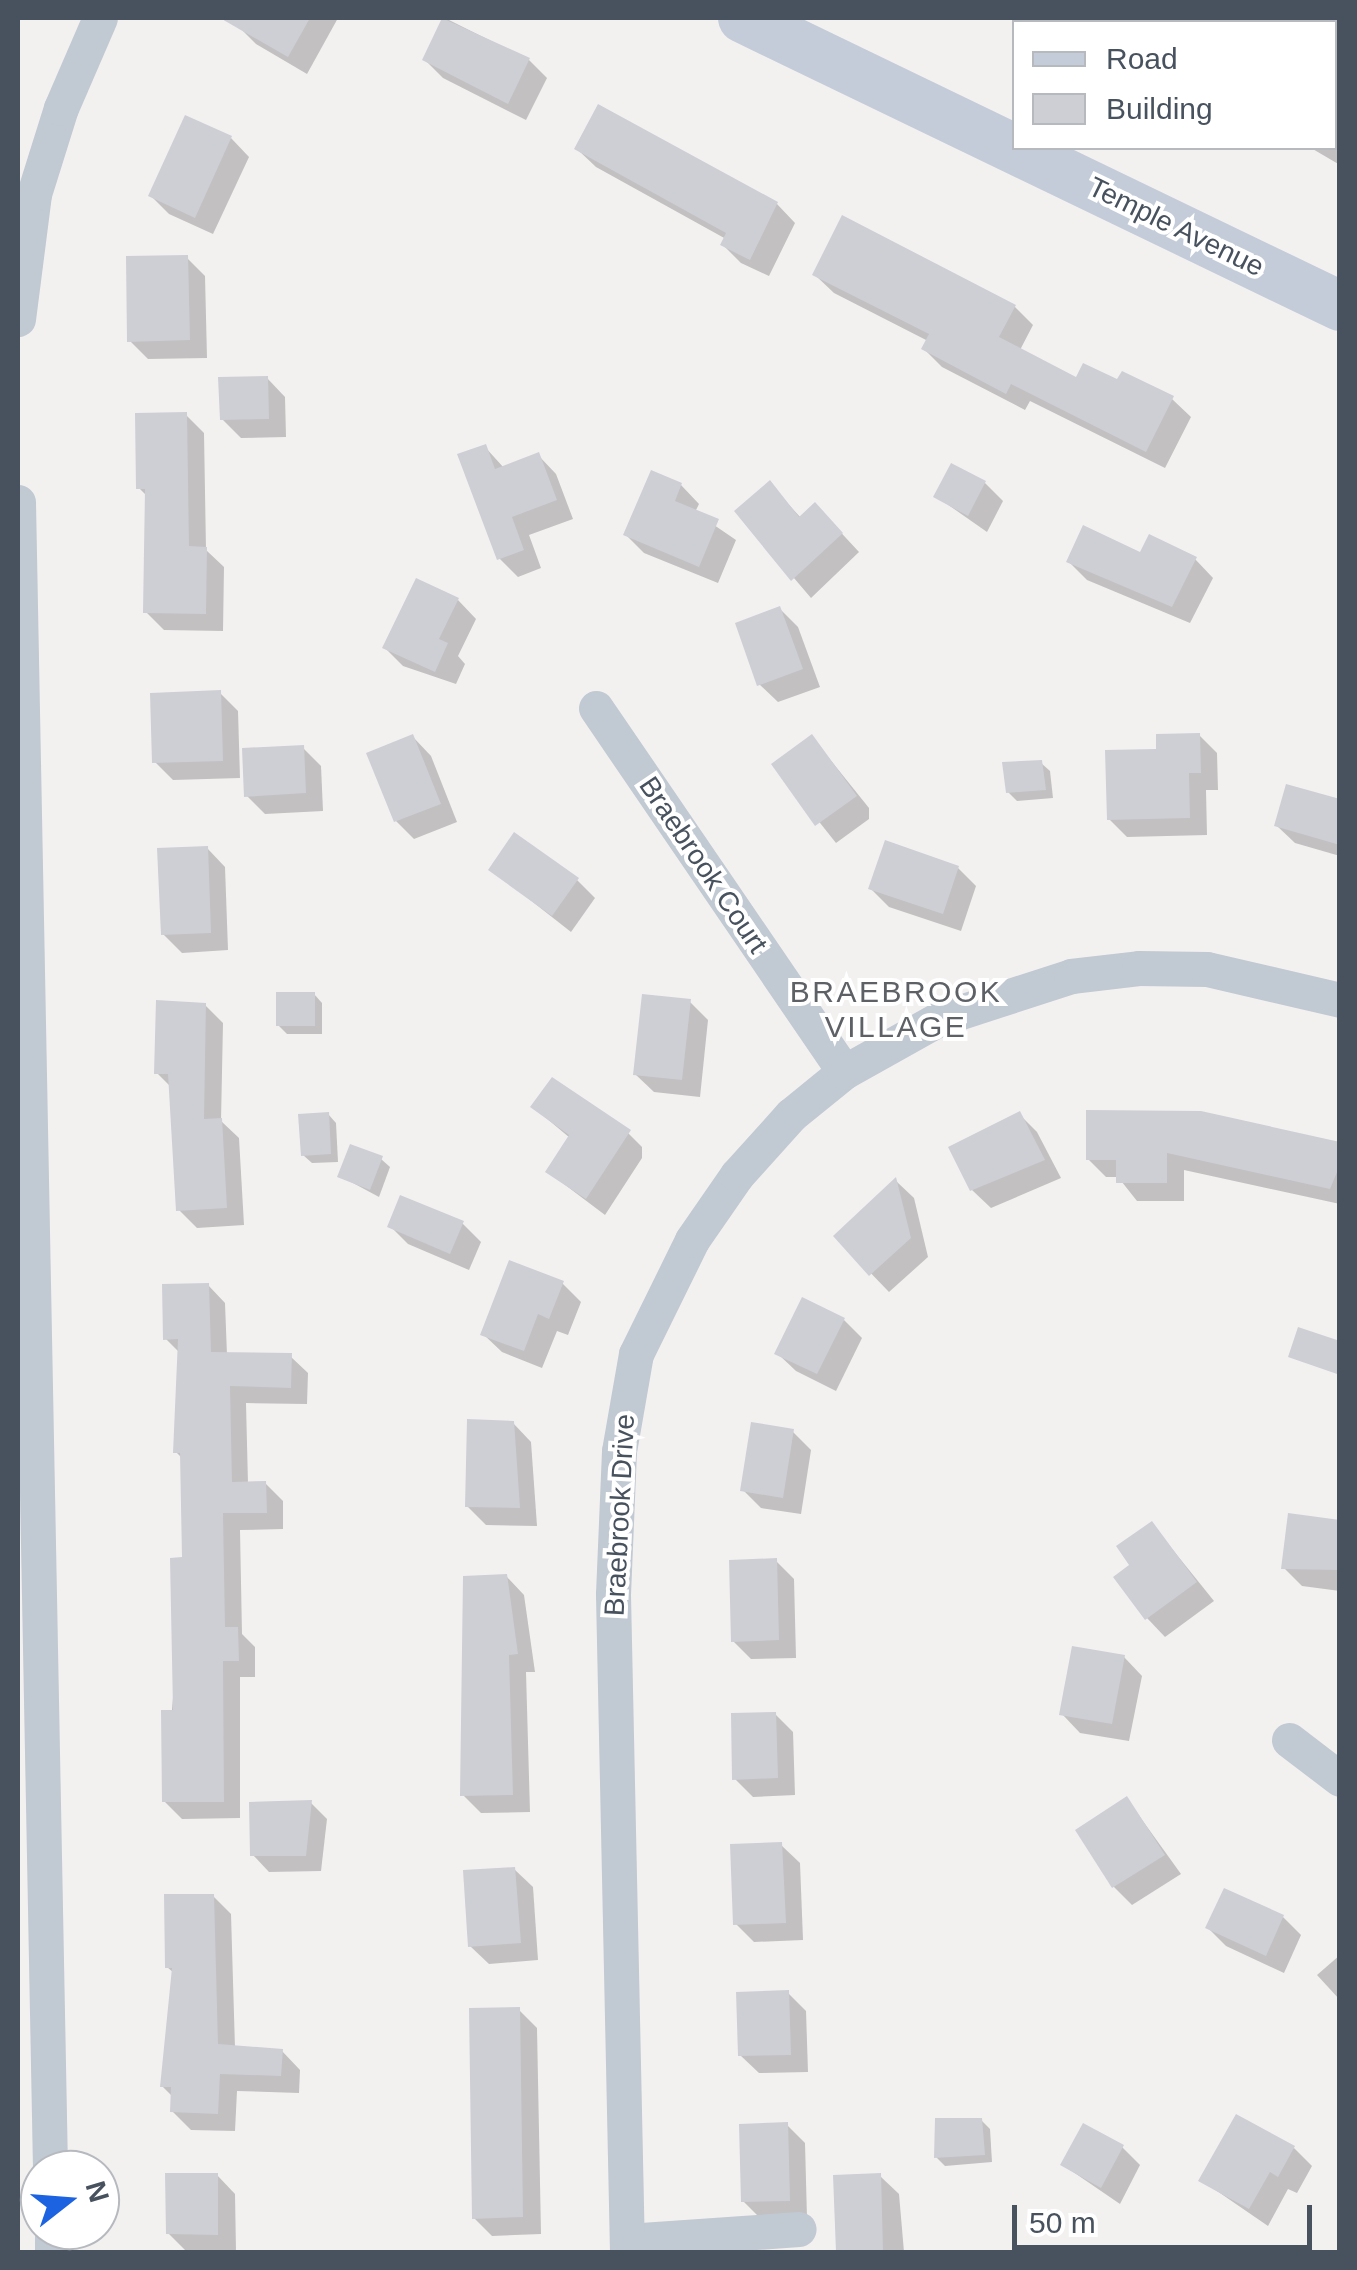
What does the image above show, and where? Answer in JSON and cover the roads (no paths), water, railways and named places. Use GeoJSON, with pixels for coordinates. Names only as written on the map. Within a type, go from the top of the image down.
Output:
{"type":"FeatureCollection","features":[{"type":"Feature","properties":{"kind":"street"},"geometry":{"type":"LineString","coordinates":[[18,319],[34,194],[61,108],[100,18]]}},
{"type":"Feature","properties":{"kind":"street","name":"Temple Avenue"},"geometry":{"type":"LineString","coordinates":[[743,18],[1012,148]]}},
{"type":"Feature","properties":{"kind":"street","name":"Temple Avenue"},"geometry":{"type":"LineString","coordinates":[[1017,150],[1340,306]]}},
{"type":"Feature","properties":{"kind":"street"},"geometry":{"type":"LineString","coordinates":[[18,502],[24,1348],[49,2150]]}},
{"type":"Feature","properties":{"kind":"street","name":"Braebrook Court"},"geometry":{"type":"LineString","coordinates":[[596,708],[844,1072]]}},
{"type":"Feature","properties":{"kind":"street","name":"Braebrook Drive"},"geometry":{"type":"LineString","coordinates":[[627,2247],[613,1594],[622,1414],[643,1337],[692,1240],[769,1139],[844,1072],[939,1020],[1071,976],[1206,969],[1340,1000]]}},
{"type":"Feature","properties":{"kind":"street"},"geometry":{"type":"LineString","coordinates":[[1289,1740],[1340,1779]]}},
{"type":"Feature","properties":{"kind":"street"},"geometry":{"type":"LineString","coordinates":[[627,2247],[799,2229]]}},
{"type":"Feature","properties":{"kind":"district","name":"BRAEBROOK VILLAGE"},"geometry":{"type":"Point","coordinates":[896,1009]}}]}
